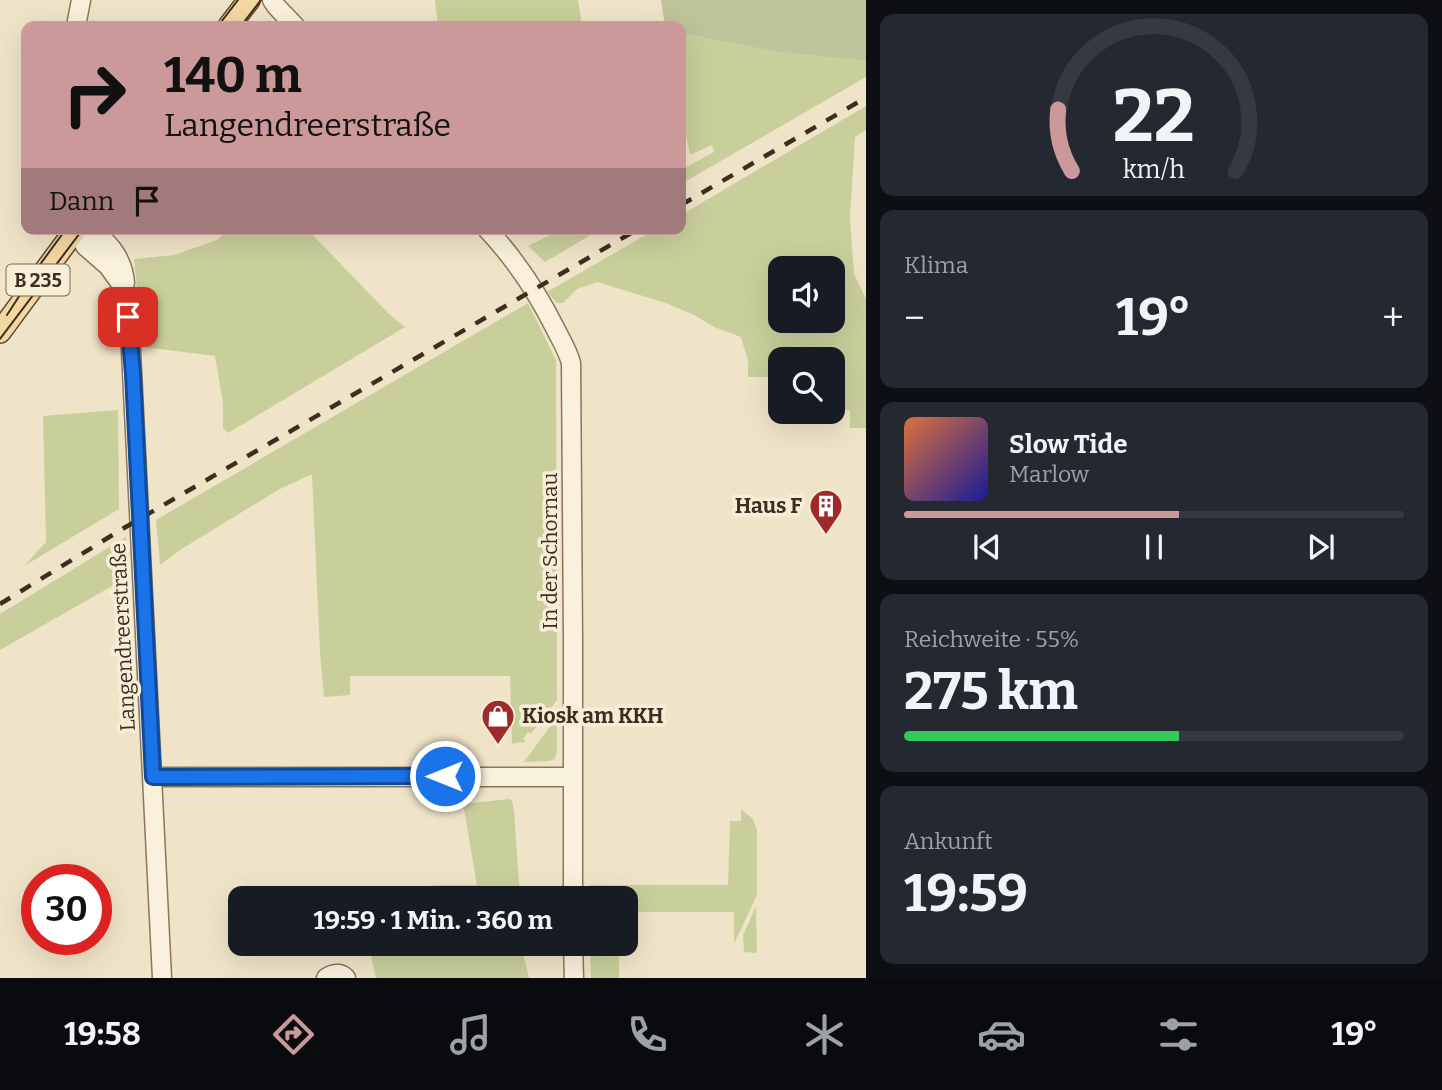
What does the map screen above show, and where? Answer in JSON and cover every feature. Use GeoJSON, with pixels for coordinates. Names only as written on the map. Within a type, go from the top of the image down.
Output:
{"type":"FeatureCollection","features":[{"type":"Feature","properties":{"kind":"main road"},"geometry":{"type":"LineString","coordinates":[[233,21],[249,0]]}},
{"type":"Feature","properties":{"kind":"main road","name":"B 235"},"geometry":{"type":"LineString","coordinates":[[0,332],[73,235]]}},
{"type":"Feature","properties":{"kind":"street"},"geometry":{"type":"LineString","coordinates":[[77,21],[81,0]]}},
{"type":"Feature","properties":{"kind":"street"},"geometry":{"type":"LineString","coordinates":[[272,0],[290,21]]}},
{"type":"Feature","properties":{"kind":"street","name":"Langendreerstraße"},"geometry":{"type":"LineString","coordinates":[[80,235],[85,246],[108,266],[121,284],[131,342],[162,978]]}},
{"type":"Feature","properties":{"kind":"street","name":"In der Schornau"},"geometry":{"type":"LineString","coordinates":[[492,235],[522,270],[549,315],[571,363],[573,886]]}},
{"type":"Feature","properties":{"kind":"street"},"geometry":{"type":"LineString","coordinates":[[153,777],[572,777]]}},
{"type":"Feature","properties":{"kind":"street"},"geometry":{"type":"LineString","coordinates":[[573,956],[574,978]]}},
{"type":"Feature","properties":{"kind":"street"},"geometry":{"type":"LineString","coordinates":[[326,978],[339,974],[346,978]]}},
{"type":"Feature","properties":{"kind":"green space"},"geometry":{"type":"Polygon","coordinates":[[[435,0],[578,0],[581,21],[437,21],[435,0]]]}},
{"type":"Feature","properties":{"kind":"green space"},"geometry":{"type":"Polygon","coordinates":[[[661,0],[866,0],[866,61],[778,52],[686,36],[686,21],[664,21],[661,0]]]}},
{"type":"Feature","properties":{"kind":"green space"},"geometry":{"type":"Polygon","coordinates":[[[686,36],[778,52],[866,61],[866,77],[686,181],[686,167],[714,152],[712,145],[690,155],[686,135],[686,36]]]}},
{"type":"Feature","properties":{"kind":"green space"},"geometry":{"type":"Polygon","coordinates":[[[866,106],[866,130],[855,137],[850,218],[854,274],[866,299],[866,428],[850,428],[850,410],[845,410],[845,347],[768,347],[768,377],[748,377],[748,361],[741,337],[666,303],[597,282],[577,289],[563,303],[557,303],[547,292],[646,235],[686,235],[686,212],[866,106]]]}},
{"type":"Feature","properties":{"kind":"green space"},"geometry":{"type":"Polygon","coordinates":[[[222,235],[313,235],[405,327],[228,433],[223,428],[223,404],[215,356],[143,347],[134,259],[174,255],[217,240],[222,235]]]}},
{"type":"Feature","properties":{"kind":"green space"},"geometry":{"type":"Polygon","coordinates":[[[550,235],[591,235],[545,262],[528,246],[550,235]]]}},
{"type":"Feature","properties":{"kind":"green space"},"geometry":{"type":"Polygon","coordinates":[[[528,303],[556,360],[557,700],[531,734],[528,732],[523,739],[524,743],[512,744],[510,676],[350,676],[350,695],[324,697],[312,474],[278,490],[160,565],[156,520],[528,303]]]}},
{"type":"Feature","properties":{"kind":"green space"},"geometry":{"type":"Polygon","coordinates":[[[578,369],[582,369],[582,562],[580,562],[578,369]]]}},
{"type":"Feature","properties":{"kind":"green space"},"geometry":{"type":"Polygon","coordinates":[[[118,410],[119,509],[24,566],[46,542],[43,416],[118,410]]]}},
{"type":"Feature","properties":{"kind":"green space"},"geometry":{"type":"Polygon","coordinates":[[[126,537],[128,577],[0,650],[0,614],[126,537]]]}},
{"type":"Feature","properties":{"kind":"green space"},"geometry":{"type":"Polygon","coordinates":[[[557,717],[555,759],[524,762],[557,717]]]}},
{"type":"Feature","properties":{"kind":"green space"},"geometry":{"type":"Polygon","coordinates":[[[509,799],[512,801],[519,886],[427,886],[477,885],[463,804],[509,799]]]}},
{"type":"Feature","properties":{"kind":"green space"},"geometry":{"type":"Polygon","coordinates":[[[741,809],[753,819],[757,830],[757,895],[734,944],[734,912],[638,912],[638,886],[590,886],[728,885],[730,821],[741,821],[741,809]]]}},
{"type":"Feature","properties":{"kind":"green space"},"geometry":{"type":"Polygon","coordinates":[[[756,906],[757,953],[744,952],[743,935],[756,906]]]}},
{"type":"Feature","properties":{"kind":"green space"},"geometry":{"type":"Polygon","coordinates":[[[371,956],[524,956],[529,978],[376,978],[371,956]]]}},
{"type":"Feature","properties":{"kind":"green space"},"geometry":{"type":"Polygon","coordinates":[[[590,956],[619,956],[619,978],[591,978],[590,956]]]}},
{"type":"Feature","properties":{"kind":"tram line"},"geometry":{"type":"LineString","coordinates":[[222,21],[238,0]]}},
{"type":"Feature","properties":{"kind":"tram line"},"geometry":{"type":"LineString","coordinates":[[245,21],[261,0]]}},
{"type":"Feature","properties":{"kind":"tram line"},"geometry":{"type":"LineString","coordinates":[[7,315],[62,235]]}},
{"type":"Feature","properties":{"kind":"tram line"},"geometry":{"type":"LineString","coordinates":[[0,339],[78,235]]}},
{"type":"Feature","properties":{"kind":"railway"},"geometry":{"type":"LineString","coordinates":[[686,202],[866,98]]}},
{"type":"Feature","properties":{"kind":"railway"},"geometry":{"type":"LineString","coordinates":[[0,604],[124,528],[628,235]]}},
{"type":"Feature","properties":{"kind":"place","name":"Haus F"},"geometry":{"type":"Point","coordinates":[826,536]}},
{"type":"Feature","properties":{"kind":"place","name":"Kiosk am KKH"},"geometry":{"type":"Point","coordinates":[498,746]}},
{"type":"Feature","properties":{"kind":"route"},"geometry":{"type":"LineString","coordinates":[[128,317],[153,777],[445,776]]}}]}
